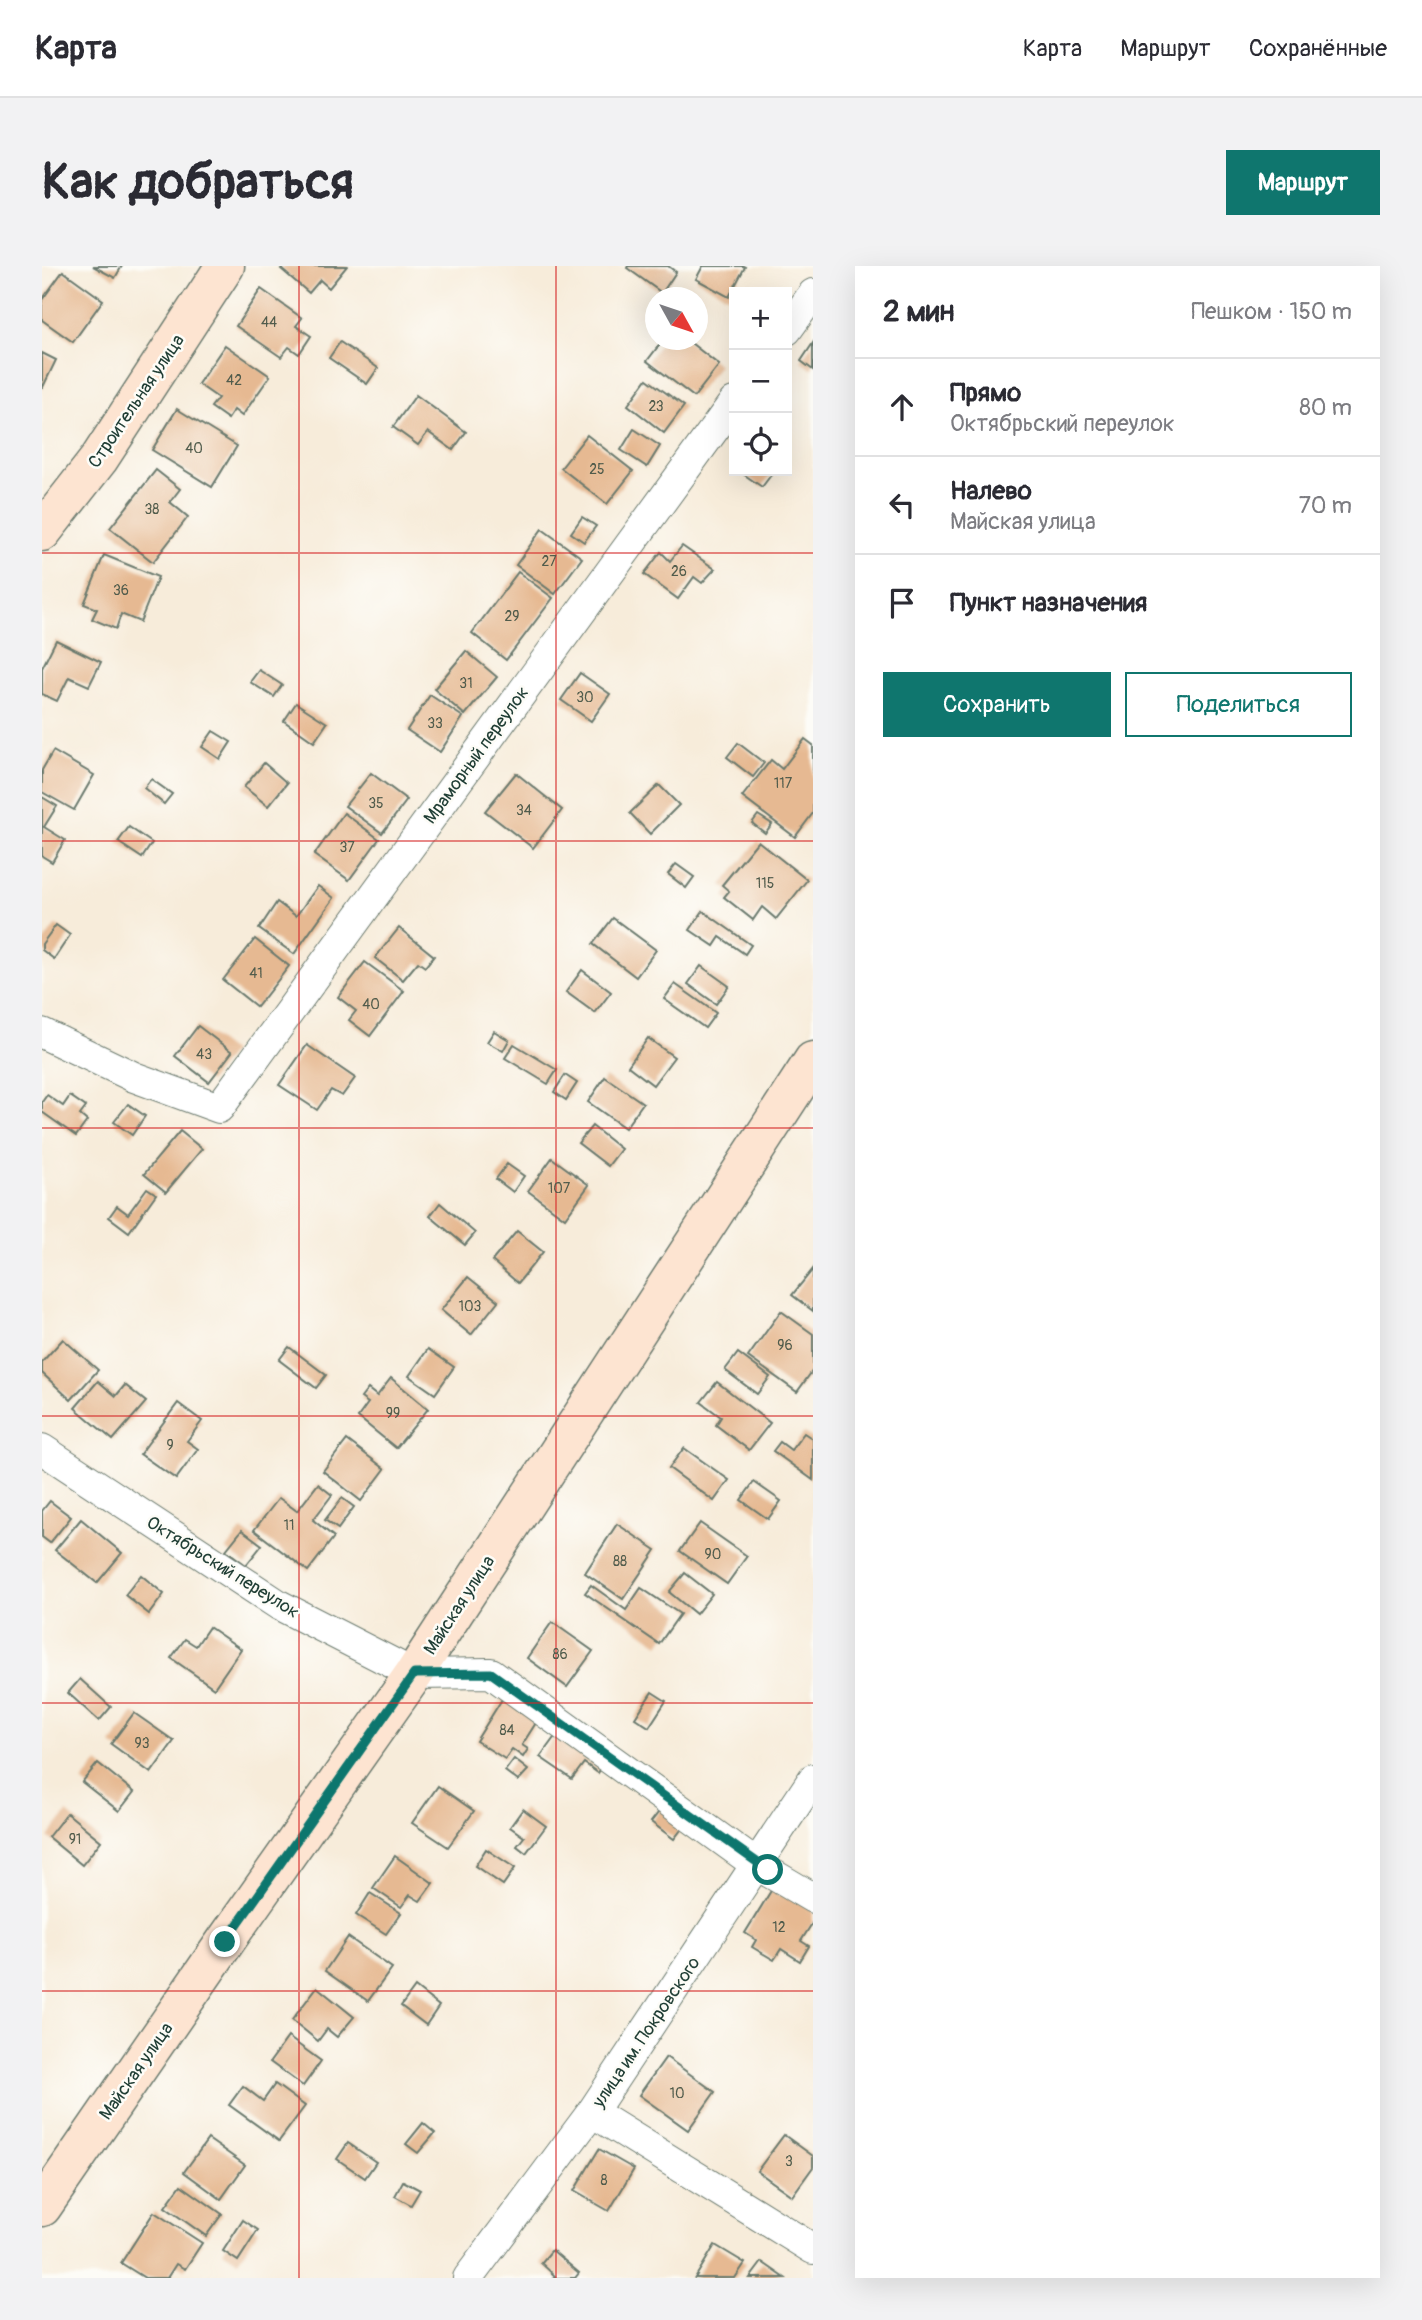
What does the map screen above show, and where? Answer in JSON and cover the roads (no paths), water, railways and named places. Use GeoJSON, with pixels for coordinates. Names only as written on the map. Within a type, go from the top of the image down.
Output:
{"type":"FeatureCollection","features":[{"type":"Feature","properties":{"kind":"street","name":"Строительная улица"},"geometry":{"type":"LineString","coordinates":[[42,532],[99,459],[225,266]]}},
{"type":"Feature","properties":{"kind":"street"},"geometry":{"type":"LineString","coordinates":[[792,323],[813,294]]}},
{"type":"Feature","properties":{"kind":"street","name":"Мраморный переулок"},"geometry":{"type":"LineString","coordinates":[[42,1033],[134,1077],[219,1108],[729,409]]}},
{"type":"Feature","properties":{"kind":"street","name":"Майская улица"},"geometry":{"type":"LineString","coordinates":[[42,2207],[414,1674],[813,1061]]}},
{"type":"Feature","properties":{"kind":"street","name":"Октябрьский переулок"},"geometry":{"type":"LineString","coordinates":[[42,1449],[279,1605],[414,1674],[491,1673],[762,1867],[813,1898]]}},
{"type":"Feature","properties":{"kind":"street","name":"улица им. Покровского"},"geometry":{"type":"LineString","coordinates":[[468,2278],[593,2112],[762,1867],[813,1779]]}},
{"type":"Feature","properties":{"kind":"street"},"geometry":{"type":"LineString","coordinates":[[593,2112],[813,2249]]}}]}
